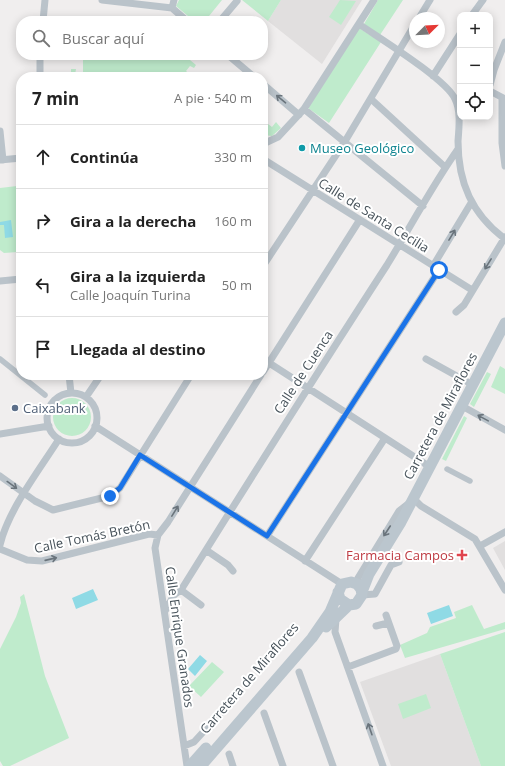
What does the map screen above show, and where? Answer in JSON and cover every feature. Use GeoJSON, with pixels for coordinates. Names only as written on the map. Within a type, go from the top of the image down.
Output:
{"type":"FeatureCollection","features":[{"type":"Feature","properties":{"kind":"main road","name":"Carretera de Miraflores"},"geometry":{"type":"LineString","coordinates":[[374,566],[402,519],[415,502],[430,467],[473,384],[503,331]]}},
{"type":"Feature","properties":{"kind":"main road"},"geometry":{"type":"LineString","coordinates":[[374,566],[359,602],[349,605],[340,600],[347,584],[374,566]]}},
{"type":"Feature","properties":{"kind":"main road","name":"Carretera de Miraflores"},"geometry":{"type":"LineString","coordinates":[[201,765],[334,613],[347,584]]}},
{"type":"Feature","properties":{"kind":"main road"},"geometry":{"type":"LineString","coordinates":[[347,584],[359,586],[362,593]]}},
{"type":"Feature","properties":{"kind":"main road","name":"Carretera de Miraflores"},"geometry":{"type":"LineString","coordinates":[[190,766],[316,622],[349,605]]}},
{"type":"Feature","properties":{"kind":"street"},"geometry":{"type":"LineString","coordinates":[[43,16],[45,0]]}},
{"type":"Feature","properties":{"kind":"street"},"geometry":{"type":"LineString","coordinates":[[102,0],[172,8],[181,16]]}},
{"type":"Feature","properties":{"kind":"street"},"geometry":{"type":"LineString","coordinates":[[172,8],[174,0]]}},
{"type":"Feature","properties":{"kind":"street"},"geometry":{"type":"LineString","coordinates":[[268,142],[278,137],[302,112],[374,0]]}},
{"type":"Feature","properties":{"kind":"street"},"geometry":{"type":"LineString","coordinates":[[423,12],[430,0]]}},
{"type":"Feature","properties":{"kind":"street"},"geometry":{"type":"LineString","coordinates":[[474,12],[483,0]]}},
{"type":"Feature","properties":{"kind":"street"},"geometry":{"type":"LineString","coordinates":[[224,16],[237,1]]}},
{"type":"Feature","properties":{"kind":"street"},"geometry":{"type":"LineString","coordinates":[[359,24],[433,76],[457,97]]}},
{"type":"Feature","properties":{"kind":"street"},"geometry":{"type":"LineString","coordinates":[[268,258],[344,143],[409,34]]}},
{"type":"Feature","properties":{"kind":"street"},"geometry":{"type":"LineString","coordinates":[[433,76],[457,39]]}},
{"type":"Feature","properties":{"kind":"street"},"geometry":{"type":"LineString","coordinates":[[490,84],[505,42]]}},
{"type":"Feature","properties":{"kind":"street"},"geometry":{"type":"LineString","coordinates":[[40,60],[40,72]]}},
{"type":"Feature","properties":{"kind":"street"},"geometry":{"type":"LineString","coordinates":[[234,60],[248,72]]}},
{"type":"Feature","properties":{"kind":"street"},"geometry":{"type":"LineString","coordinates":[[268,88],[344,143],[423,206]]}},
{"type":"Feature","properties":{"kind":"street"},"geometry":{"type":"LineString","coordinates":[[493,93],[504,99],[502,143],[505,166]]}},
{"type":"Feature","properties":{"kind":"street"},"geometry":{"type":"LineString","coordinates":[[371,99],[445,167]]}},
{"type":"Feature","properties":{"kind":"street"},"geometry":{"type":"LineString","coordinates":[[456,312],[464,305],[505,238],[489,226],[471,203],[460,169],[458,149],[459,120]]}},
{"type":"Feature","properties":{"kind":"street"},"geometry":{"type":"LineString","coordinates":[[0,131],[2,160],[16,159]]}},
{"type":"Feature","properties":{"kind":"street","name":"Calle de Cuenca"},"geometry":{"type":"LineString","coordinates":[[181,590],[307,388],[399,245],[445,167],[458,149]]}},
{"type":"Feature","properties":{"kind":"street","name":"Calle de Santa Cecilia"},"geometry":{"type":"LineString","coordinates":[[268,162],[472,290]]}},
{"type":"Feature","properties":{"kind":"street"},"geometry":{"type":"LineString","coordinates":[[267,536],[347,413],[436,268],[471,203]]}},
{"type":"Feature","properties":{"kind":"street"},"geometry":{"type":"LineString","coordinates":[[268,358],[359,220]]}},
{"type":"Feature","properties":{"kind":"street"},"geometry":{"type":"LineString","coordinates":[[0,281],[16,279]]}},
{"type":"Feature","properties":{"kind":"street"},"geometry":{"type":"LineString","coordinates":[[0,359],[16,372]]}},
{"type":"Feature","properties":{"kind":"street"},"geometry":{"type":"LineString","coordinates":[[426,359],[473,384]]}},
{"type":"Feature","properties":{"kind":"street"},"geometry":{"type":"LineString","coordinates":[[268,362],[430,467]]}},
{"type":"Feature","properties":{"kind":"street"},"geometry":{"type":"LineString","coordinates":[[26,380],[45,395]]}},
{"type":"Feature","properties":{"kind":"street"},"geometry":{"type":"LineString","coordinates":[[70,380],[71,393]]}},
{"type":"Feature","properties":{"kind":"street"},"geometry":{"type":"LineString","coordinates":[[86,398],[98,380]]}},
{"type":"Feature","properties":{"kind":"street"},"geometry":{"type":"LineString","coordinates":[[0,476],[24,494],[54,510],[110,496],[120,488],[188,380]]}},
{"type":"Feature","properties":{"kind":"street","name":"Calle Tomás Bretón"},"geometry":{"type":"LineString","coordinates":[[0,549],[27,560],[42,561],[149,534],[158,535],[258,380]]}},
{"type":"Feature","properties":{"kind":"street"},"geometry":{"type":"LineString","coordinates":[[71,393],[86,398],[95,408],[97,417],[95,426],[90,435],[82,440],[73,442],[59,439],[49,426],[48,411],[52,403],[62,395],[71,393]]}},
{"type":"Feature","properties":{"kind":"street"},"geometry":{"type":"LineString","coordinates":[[462,406],[505,430]]}},
{"type":"Feature","properties":{"kind":"street"},"geometry":{"type":"LineString","coordinates":[[0,434],[49,426]]}},
{"type":"Feature","properties":{"kind":"street"},"geometry":{"type":"LineString","coordinates":[[95,426],[305,561],[347,584],[399,511],[415,502],[466,532],[475,539],[505,590]]}},
{"type":"Feature","properties":{"kind":"street"},"geometry":{"type":"LineString","coordinates":[[305,561],[385,438]]}},
{"type":"Feature","properties":{"kind":"street"},"geometry":{"type":"LineString","coordinates":[[0,542],[24,494],[59,439]]}},
{"type":"Feature","properties":{"kind":"street"},"geometry":{"type":"LineString","coordinates":[[447,469],[470,481]]}},
{"type":"Feature","properties":{"kind":"street"},"geometry":{"type":"LineString","coordinates":[[480,546],[505,532]]}},
{"type":"Feature","properties":{"kind":"street","name":"Calle Enrique Granados"},"geometry":{"type":"LineString","coordinates":[[158,535],[156,548],[187,766]]}},
{"type":"Feature","properties":{"kind":"street"},"geometry":{"type":"LineString","coordinates":[[206,550],[228,565],[233,571]]}},
{"type":"Feature","properties":{"kind":"street"},"geometry":{"type":"LineString","coordinates":[[362,593],[375,594],[391,565],[399,562]]}},
{"type":"Feature","properties":{"kind":"street"},"geometry":{"type":"LineString","coordinates":[[164,611],[174,595],[181,590],[201,605]]}},
{"type":"Feature","properties":{"kind":"street"},"geometry":{"type":"LineString","coordinates":[[162,591],[174,595]]}},
{"type":"Feature","properties":{"kind":"street"},"geometry":{"type":"LineString","coordinates":[[334,613],[335,632],[382,766]]}},
{"type":"Feature","properties":{"kind":"street"},"geometry":{"type":"LineString","coordinates":[[348,667],[396,650],[397,646],[386,615]]}},
{"type":"Feature","properties":{"kind":"street"},"geometry":{"type":"LineString","coordinates":[[376,626],[388,622]]}},
{"type":"Feature","properties":{"kind":"street"},"geometry":{"type":"LineString","coordinates":[[299,672],[333,766]]}},
{"type":"Feature","properties":{"kind":"street"},"geometry":{"type":"LineString","coordinates":[[184,746],[194,742],[238,694]]}},
{"type":"Feature","properties":{"kind":"street"},"geometry":{"type":"LineString","coordinates":[[264,713],[283,766]]}},
{"type":"Feature","properties":{"kind":"street"},"geometry":{"type":"LineString","coordinates":[[228,754],[233,766]]}},
{"type":"Feature","properties":{"kind":"shaded area"},"geometry":{"type":"Polygon","coordinates":[[[281,0],[362,0],[322,64],[268,21],[281,0]]]}},
{"type":"Feature","properties":{"kind":"shaded area"},"geometry":{"type":"Polygon","coordinates":[[[505,541],[505,570],[493,548],[505,541]]]}},
{"type":"Feature","properties":{"kind":"shaded area"},"geometry":{"type":"Polygon","coordinates":[[[440,654],[481,766],[391,766],[360,682],[440,654]]]}},
{"type":"Feature","properties":{"kind":"green space"},"geometry":{"type":"Polygon","coordinates":[[[179,0],[222,0],[209,16],[188,16],[176,6],[179,0]]]}},
{"type":"Feature","properties":{"kind":"green space"},"geometry":{"type":"Polygon","coordinates":[[[242,0],[281,0],[268,21],[268,16],[262,16],[242,0]]]}},
{"type":"Feature","properties":{"kind":"green space"},"geometry":{"type":"Polygon","coordinates":[[[340,0],[356,1],[341,25],[329,17],[340,0]]]}},
{"type":"Feature","properties":{"kind":"green space"},"geometry":{"type":"Polygon","coordinates":[[[378,0],[403,0],[380,35],[364,24],[378,0]]]}},
{"type":"Feature","properties":{"kind":"green space"},"geometry":{"type":"Polygon","coordinates":[[[359,28],[381,42],[329,123],[308,108],[359,28]]]}},
{"type":"Feature","properties":{"kind":"green space"},"geometry":{"type":"Polygon","coordinates":[[[83,60],[190,60],[196,65],[194,68],[190,66],[186,71],[187,72],[83,72],[83,60]]]}},
{"type":"Feature","properties":{"kind":"green space"},"geometry":{"type":"Polygon","coordinates":[[[71,69],[76,69],[76,72],[71,72],[71,69]]]}},
{"type":"Feature","properties":{"kind":"green space"},"geometry":{"type":"Polygon","coordinates":[[[276,122],[281,128],[272,136],[268,136],[268,124],[272,127],[276,122]]]}},
{"type":"Feature","properties":{"kind":"green space"},"geometry":{"type":"Polygon","coordinates":[[[16,186],[16,252],[4,253],[0,250],[0,188],[16,186]]]}},
{"type":"Feature","properties":{"kind":"green space"},"geometry":{"type":"Polygon","coordinates":[[[500,366],[505,369],[505,394],[491,387],[500,366]]]}},
{"type":"Feature","properties":{"kind":"green space"},"geometry":{"type":"Polygon","coordinates":[[[487,372],[491,374],[474,407],[470,404],[487,372]]]}},
{"type":"Feature","properties":{"kind":"green space"},"geometry":{"type":"Polygon","coordinates":[[[68,398],[76,398],[88,407],[91,417],[88,427],[82,433],[76,436],[68,436],[56,427],[53,421],[53,413],[62,401],[68,398]]]}},
{"type":"Feature","properties":{"kind":"green space"},"geometry":{"type":"Polygon","coordinates":[[[464,416],[467,418],[446,461],[442,459],[464,416]]]}},
{"type":"Feature","properties":{"kind":"green space"},"geometry":{"type":"Polygon","coordinates":[[[24,594],[45,676],[69,738],[10,766],[3,766],[0,761],[0,649],[16,617],[21,603],[20,597],[24,594]]]}},
{"type":"Feature","properties":{"kind":"green space"},"geometry":{"type":"Polygon","coordinates":[[[472,605],[484,629],[505,622],[505,629],[405,658],[400,645],[427,633],[430,627],[456,618],[454,612],[472,605]]]}},
{"type":"Feature","properties":{"kind":"green space"},"geometry":{"type":"Polygon","coordinates":[[[505,632],[505,766],[481,766],[440,654],[505,632]]]}},
{"type":"Feature","properties":{"kind":"green space"},"geometry":{"type":"Polygon","coordinates":[[[212,662],[224,672],[201,697],[189,686],[212,662]]]}},
{"type":"Feature","properties":{"kind":"green space"},"geometry":{"type":"Polygon","coordinates":[[[426,694],[431,708],[403,719],[398,704],[426,694]]]}},
{"type":"Feature","properties":{"kind":"water"},"geometry":{"type":"Polygon","coordinates":[[[11,220],[13,237],[5,238],[4,225],[0,225],[0,222],[11,220]]]}},
{"type":"Feature","properties":{"kind":"water"},"geometry":{"type":"Polygon","coordinates":[[[93,589],[98,600],[76,609],[72,598],[93,589]]]}},
{"type":"Feature","properties":{"kind":"water"},"geometry":{"type":"Polygon","coordinates":[[[449,605],[453,616],[431,624],[427,613],[449,605]]]}},
{"type":"Feature","properties":{"kind":"water"},"geometry":{"type":"Polygon","coordinates":[[[200,655],[207,661],[195,676],[188,669],[200,655]]]}},
{"type":"Feature","properties":{"kind":"place","name":"Museo Geológico"},"geometry":{"type":"Point","coordinates":[302,148]}},
{"type":"Feature","properties":{"kind":"place","name":"Caixabank"},"geometry":{"type":"Point","coordinates":[15,408]}},
{"type":"Feature","properties":{"kind":"place","name":"Farmacia Campos"},"geometry":{"type":"Point","coordinates":[462,555]}},
{"type":"Feature","properties":{"kind":"route"},"geometry":{"type":"LineString","coordinates":[[110,496],[120,488],[140,455],[267,536],[439,270]]}}]}
